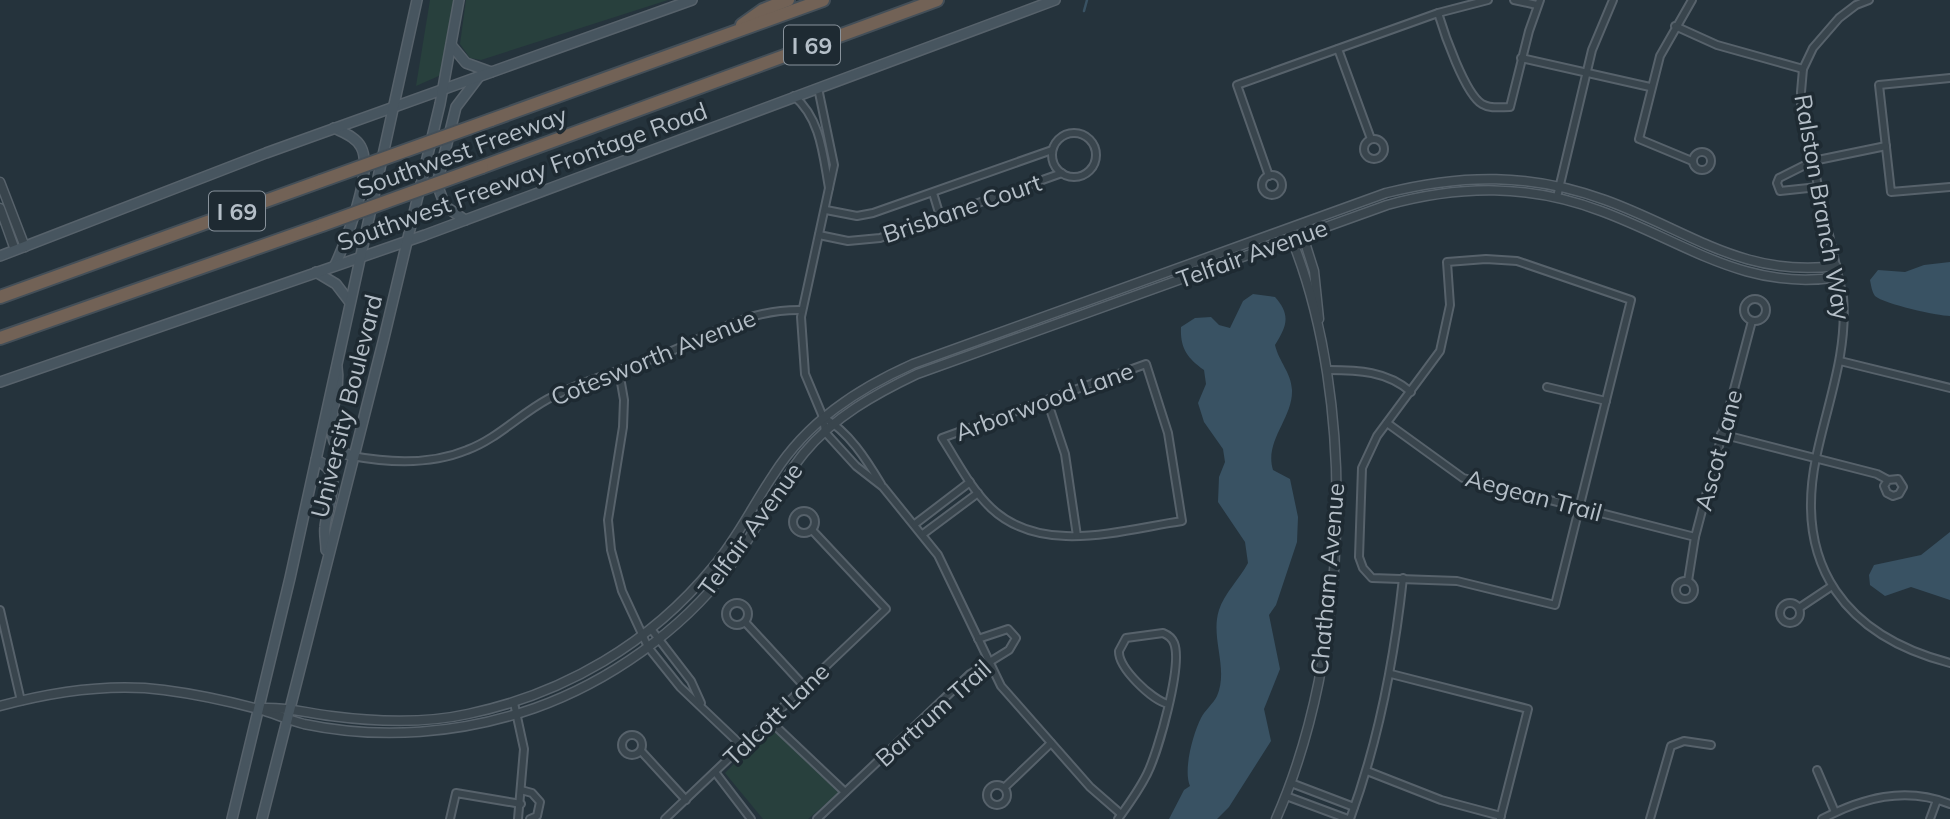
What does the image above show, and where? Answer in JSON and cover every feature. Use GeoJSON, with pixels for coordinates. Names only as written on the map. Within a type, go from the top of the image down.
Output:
{"type":"FeatureCollection","features":[{"type":"Feature","properties":{"kind":"highway"},"geometry":{"type":"LineString","coordinates":[[732,33],[763,10],[788,0]]}},
{"type":"Feature","properties":{"kind":"highway","name":"Southwest Freeway"},"geometry":{"type":"LineString","coordinates":[[0,297],[823,0]]}},
{"type":"Feature","properties":{"kind":"highway","name":"Southwest Freeway"},"geometry":{"type":"LineString","coordinates":[[0,338],[322,225],[937,0]]}},
{"type":"Feature","properties":{"kind":"main road","name":"University Boulevard"},"geometry":{"type":"LineString","coordinates":[[232,819],[396,106],[417,0]]}},
{"type":"Feature","properties":{"kind":"main road","name":"University Boulevard"},"geometry":{"type":"LineString","coordinates":[[262,819],[407,241],[443,89],[459,0]]}},
{"type":"Feature","properties":{"kind":"main road"},"geometry":{"type":"LineString","coordinates":[[0,256],[334,128],[692,0]]}},
{"type":"Feature","properties":{"kind":"main road","name":"Southwest Freeway Frontage Road"},"geometry":{"type":"LineString","coordinates":[[0,383],[466,220],[1055,0]]}},
{"type":"Feature","properties":{"kind":"main road"},"geometry":{"type":"LineString","coordinates":[[451,45],[466,63],[491,72]]}},
{"type":"Feature","properties":{"kind":"main road"},"geometry":{"type":"LineString","coordinates":[[466,220],[445,206],[437,184],[456,107],[479,76]]}},
{"type":"Feature","properties":{"kind":"main road"},"geometry":{"type":"LineString","coordinates":[[334,128],[357,141],[366,162],[350,230],[335,265]]}},
{"type":"Feature","properties":{"kind":"main road"},"geometry":{"type":"LineString","coordinates":[[316,272],[335,284],[349,301]]}},
{"type":"Feature","properties":{"kind":"main road"},"geometry":{"type":"LineString","coordinates":[[336,362],[340,380],[331,434],[339,450],[352,456]]}},
{"type":"Feature","properties":{"kind":"main road"},"geometry":{"type":"LineString","coordinates":[[316,460],[330,469],[334,481],[324,529],[327,559]]}},
{"type":"Feature","properties":{"kind":"street"},"geometry":{"type":"LineString","coordinates":[[1269,176],[1237,85],[1438,13],[1488,0]]}},
{"type":"Feature","properties":{"kind":"street"},"geometry":{"type":"LineString","coordinates":[[1438,13],[1452,53],[1476,98],[1486,106],[1510,107],[1521,58],[1539,3],[1514,0]]}},
{"type":"Feature","properties":{"kind":"street"},"geometry":{"type":"LineString","coordinates":[[1557,197],[1586,73],[1613,0]]}},
{"type":"Feature","properties":{"kind":"street"},"geometry":{"type":"LineString","coordinates":[[1692,0],[1660,56],[1639,139],[1692,161]]}},
{"type":"Feature","properties":{"kind":"street","name":"Ralston Branch Way"},"geometry":{"type":"LineString","coordinates":[[1869,0],[1855,2],[1823,34],[1803,69],[1801,110],[1836,267],[1845,322],[1840,361],[1816,460],[1812,519],[1816,548],[1832,586],[1858,617],[1894,644],[1950,663]]}},
{"type":"Feature","properties":{"kind":"street"},"geometry":{"type":"LineString","coordinates":[[1675,26],[1717,45],[1803,69]]}},
{"type":"Feature","properties":{"kind":"street"},"geometry":{"type":"LineString","coordinates":[[1338,48],[1371,139]]}},
{"type":"Feature","properties":{"kind":"street"},"geometry":{"type":"LineString","coordinates":[[1521,58],[1650,87]]}},
{"type":"Feature","properties":{"kind":"street"},"geometry":{"type":"LineString","coordinates":[[1950,78],[1879,85],[1891,192],[1950,187]]}},
{"type":"Feature","properties":{"kind":"street"},"geometry":{"type":"LineString","coordinates":[[818,88],[832,152],[830,190],[802,310],[805,374],[823,418],[825,432],[856,466],[883,487]]}},
{"type":"Feature","properties":{"kind":"street"},"geometry":{"type":"LineString","coordinates":[[794,96],[807,108],[814,121],[830,190]]}},
{"type":"Feature","properties":{"kind":"street","name":"Brisbane Court"},"geometry":{"type":"LineString","coordinates":[[826,210],[857,216],[1052,150],[1060,138],[1073,133],[1086,136],[1095,147],[1095,161],[1086,173],[1072,177],[1062,173],[1054,164],[1052,150]]}},
{"type":"Feature","properties":{"kind":"street"},"geometry":{"type":"LineString","coordinates":[[1818,187],[1785,193],[1777,188],[1779,178],[1813,161],[1886,146]]}},
{"type":"Feature","properties":{"kind":"street","name":"Brisbane Court"},"geometry":{"type":"LineString","coordinates":[[819,235],[862,241],[880,238],[1062,173]]}},
{"type":"Feature","properties":{"kind":"street","name":"Telfair Avenue"},"geometry":{"type":"LineString","coordinates":[[258,709],[289,707],[344,718],[406,721],[444,719],[514,703],[582,674],[641,638],[685,599],[715,565],[775,472],[823,418],[858,392],[913,364],[1386,193],[1437,181],[1488,177],[1560,186],[1606,201],[1758,264],[1803,270],[1836,267]]}},
{"type":"Feature","properties":{"kind":"street"},"geometry":{"type":"LineString","coordinates":[[0,182],[20,249]]}},
{"type":"Feature","properties":{"kind":"street","name":"Telfair Avenue"},"geometry":{"type":"LineString","coordinates":[[258,709],[286,718],[349,730],[411,733],[474,725],[519,713],[596,680],[648,647],[701,600],[726,571],[804,453],[834,424],[864,401],[917,374],[1387,205],[1438,193],[1513,190],[1557,197],[1602,211],[1753,274],[1785,281],[1838,277]]}},
{"type":"Feature","properties":{"kind":"street"},"geometry":{"type":"LineString","coordinates":[[933,192],[940,216]]}},
{"type":"Feature","properties":{"kind":"street"},"geometry":{"type":"LineString","coordinates":[[0,208],[20,249]]}},
{"type":"Feature","properties":{"kind":"street","name":"Chatham Avenue"},"geometry":{"type":"LineString","coordinates":[[1299,225],[1318,290],[1320,333]]}},
{"type":"Feature","properties":{"kind":"street","name":"Chatham Avenue"},"geometry":{"type":"LineString","coordinates":[[1276,819],[1291,783],[1316,692],[1330,602],[1336,455],[1328,370],[1320,333],[1288,229]]}},
{"type":"Feature","properties":{"kind":"street"},"geometry":{"type":"LineString","coordinates":[[1486,259],[1517,261],[1631,300],[1606,401],[1555,605],[1457,581],[1372,578],[1363,568],[1359,556],[1359,484],[1368,453],[1387,422],[1430,367],[1445,337],[1450,305],[1447,262],[1486,259]]}},
{"type":"Feature","properties":{"kind":"street","name":"Cotesworth Avenue"},"geometry":{"type":"LineString","coordinates":[[352,456],[410,462],[468,450],[561,392],[670,352],[739,319],[778,309],[802,310]]}},
{"type":"Feature","properties":{"kind":"street","name":"Ascot Lane"},"geometry":{"type":"LineString","coordinates":[[1688,581],[1695,537],[1752,321]]}},
{"type":"Feature","properties":{"kind":"street"},"geometry":{"type":"LineString","coordinates":[[1840,361],[1950,388]]}},
{"type":"Feature","properties":{"kind":"street","name":"Arborwood Lane"},"geometry":{"type":"LineString","coordinates":[[970,482],[942,438],[1146,364],[1168,433],[1182,521],[1077,536]]}},
{"type":"Feature","properties":{"kind":"street"},"geometry":{"type":"LineString","coordinates":[[1328,370],[1375,373],[1393,379],[1411,392]]}},
{"type":"Feature","properties":{"kind":"street"},"geometry":{"type":"LineString","coordinates":[[619,371],[624,400],[623,427],[608,520],[616,572],[641,638],[680,687],[702,705],[742,746]]}},
{"type":"Feature","properties":{"kind":"street"},"geometry":{"type":"LineString","coordinates":[[1547,387],[1606,401]]}},
{"type":"Feature","properties":{"kind":"street"},"geometry":{"type":"LineString","coordinates":[[915,524],[970,482],[996,512],[1018,526],[1048,536],[1077,536],[1065,454],[1047,400]]}},
{"type":"Feature","properties":{"kind":"street"},"geometry":{"type":"LineString","coordinates":[[823,418],[834,424],[865,457],[883,487],[923,534],[950,575],[1001,686],[1120,817],[1148,772],[1168,704],[1176,651],[1172,639],[1158,632],[1131,636],[1122,642],[1119,656],[1152,696],[1168,704]]}},
{"type":"Feature","properties":{"kind":"street","name":"Aegean Trail"},"geometry":{"type":"LineString","coordinates":[[1387,422],[1463,478],[1695,537]]}},
{"type":"Feature","properties":{"kind":"street"},"geometry":{"type":"LineString","coordinates":[[1721,434],[1877,474],[1888,480]]}},
{"type":"Feature","properties":{"kind":"street"},"geometry":{"type":"LineString","coordinates":[[923,534],[978,493]]}},
{"type":"Feature","properties":{"kind":"street","name":"Talcott Lane"},"geometry":{"type":"LineString","coordinates":[[665,819],[886,609],[812,530]]}},
{"type":"Feature","properties":{"kind":"street"},"geometry":{"type":"LineString","coordinates":[[1286,796],[1349,819],[1367,771],[1391,674],[1402,578]]}},
{"type":"Feature","properties":{"kind":"street"},"geometry":{"type":"LineString","coordinates":[[1799,608],[1832,586]]}},
{"type":"Feature","properties":{"kind":"street"},"geometry":{"type":"LineString","coordinates":[[0,610],[20,701]]}},
{"type":"Feature","properties":{"kind":"street"},"geometry":{"type":"LineString","coordinates":[[745,622],[804,686]]}},
{"type":"Feature","properties":{"kind":"street"},"geometry":{"type":"LineString","coordinates":[[651,629],[691,681],[702,705]]}},
{"type":"Feature","properties":{"kind":"street","name":"Bartrum Trail"},"geometry":{"type":"LineString","coordinates":[[817,819],[971,674],[1009,650],[1016,638],[1008,629],[978,639]]}},
{"type":"Feature","properties":{"kind":"street"},"geometry":{"type":"LineString","coordinates":[[1367,771],[1441,800],[1501,817],[1528,709],[1391,674]]}},
{"type":"Feature","properties":{"kind":"street"},"geometry":{"type":"LineString","coordinates":[[0,706],[74,691],[141,689],[258,709]]}},
{"type":"Feature","properties":{"kind":"street"},"geometry":{"type":"LineString","coordinates":[[514,703],[519,713],[524,749],[520,818]]}},
{"type":"Feature","properties":{"kind":"street"},"geometry":{"type":"LineString","coordinates":[[769,720],[845,792]]}},
{"type":"Feature","properties":{"kind":"street"},"geometry":{"type":"LineString","coordinates":[[1650,819],[1671,746],[1684,741],[1711,745]]}},
{"type":"Feature","properties":{"kind":"street"},"geometry":{"type":"LineString","coordinates":[[1005,787],[1051,743]]}},
{"type":"Feature","properties":{"kind":"street"},"geometry":{"type":"LineString","coordinates":[[641,751],[686,800]]}},
{"type":"Feature","properties":{"kind":"street"},"geometry":{"type":"LineString","coordinates":[[1817,770],[1835,812]]}},
{"type":"Feature","properties":{"kind":"street"},"geometry":{"type":"LineString","coordinates":[[715,772],[751,819]]}},
{"type":"Feature","properties":{"kind":"street"},"geometry":{"type":"LineString","coordinates":[[1291,783],[1354,807]]}},
{"type":"Feature","properties":{"kind":"street"},"geometry":{"type":"LineString","coordinates":[[521,790],[533,793],[540,802],[537,816],[530,819]]}},
{"type":"Feature","properties":{"kind":"street"},"geometry":{"type":"LineString","coordinates":[[450,819],[456,793],[521,804]]}},
{"type":"Feature","properties":{"kind":"street"},"geometry":{"type":"LineString","coordinates":[[1822,819],[1880,796],[1914,796],[1950,804]]}},
{"type":"Feature","properties":{"kind":"street"},"geometry":{"type":"LineString","coordinates":[[1930,819],[1937,800]]}},
{"type":"Feature","properties":{"kind":"green space"},"geometry":{"type":"Polygon","coordinates":[[[430,0],[454,0],[441,75],[416,86],[430,0]]]}},
{"type":"Feature","properties":{"kind":"green space"},"geometry":{"type":"Polygon","coordinates":[[[466,0],[668,0],[481,60],[470,58],[460,44],[466,0]]]}},
{"type":"Feature","properties":{"kind":"green space"},"geometry":{"type":"Polygon","coordinates":[[[771,726],[840,792],[808,819],[763,819],[725,773],[771,726]]]}},
{"type":"Feature","properties":{"kind":"water"},"geometry":{"type":"Polygon","coordinates":[[[1950,262],[1950,316],[1900,306],[1880,299],[1873,293],[1870,280],[1878,270],[1905,272],[1924,265],[1950,262]]]}},
{"type":"Feature","properties":{"kind":"water"},"geometry":{"type":"Polygon","coordinates":[[[1253,294],[1275,297],[1285,315],[1286,321],[1275,345],[1292,390],[1271,459],[1273,470],[1290,479],[1298,517],[1297,542],[1276,605],[1269,615],[1280,669],[1264,709],[1271,741],[1229,807],[1217,819],[1169,819],[1184,790],[1190,786],[1188,762],[1192,742],[1201,718],[1217,696],[1220,685],[1221,664],[1217,631],[1219,610],[1248,563],[1245,542],[1218,502],[1219,477],[1225,462],[1223,449],[1204,422],[1198,403],[1206,384],[1204,370],[1186,352],[1181,327],[1195,318],[1211,317],[1219,325],[1230,328],[1243,301],[1253,294]]]}},
{"type":"Feature","properties":{"kind":"water"},"geometry":{"type":"Polygon","coordinates":[[[1950,532],[1950,600],[1911,587],[1885,596],[1870,585],[1869,575],[1874,565],[1921,555],[1950,532]]]}},
{"type":"Feature","properties":{"kind":"waterway"},"geometry":{"type":"LineString","coordinates":[[1084,11],[1087,0]]}}]}
